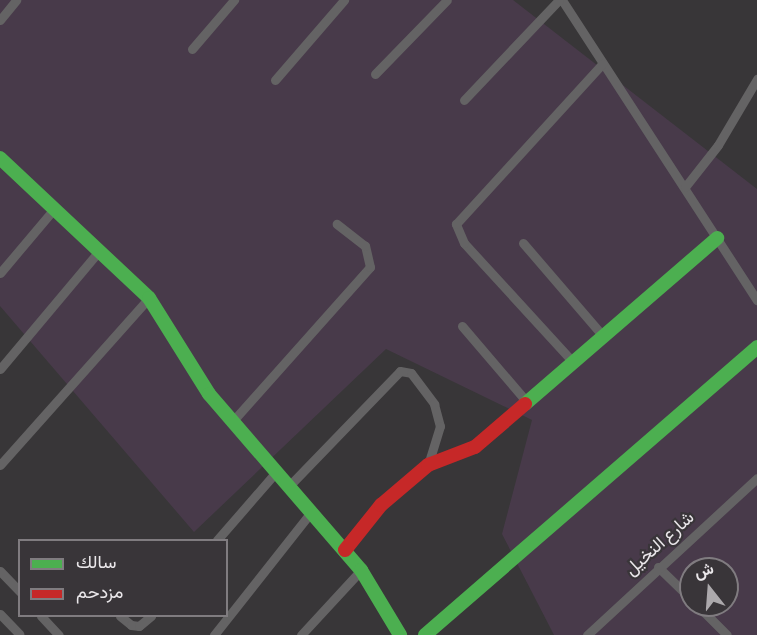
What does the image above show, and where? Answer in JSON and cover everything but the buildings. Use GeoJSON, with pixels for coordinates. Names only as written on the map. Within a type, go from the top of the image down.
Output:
{"type":"FeatureCollection","features":[{"type":"Feature","properties":{"kind":"street"},"geometry":{"type":"LineString","coordinates":[[0,20],[16,0]]}},
{"type":"Feature","properties":{"kind":"street"},"geometry":{"type":"LineString","coordinates":[[192,49],[234,0]]}},
{"type":"Feature","properties":{"kind":"street"},"geometry":{"type":"LineString","coordinates":[[275,80],[344,0]]}},
{"type":"Feature","properties":{"kind":"street"},"geometry":{"type":"LineString","coordinates":[[375,74],[447,0]]}},
{"type":"Feature","properties":{"kind":"street"},"geometry":{"type":"LineString","coordinates":[[464,100],[561,0],[757,300]]}},
{"type":"Feature","properties":{"kind":"street"},"geometry":{"type":"LineString","coordinates":[[573,362],[464,243],[456,224],[602,64]]}},
{"type":"Feature","properties":{"kind":"street"},"geometry":{"type":"LineString","coordinates":[[684,187],[718,145],[757,79]]}},
{"type":"Feature","properties":{"kind":"street"},"geometry":{"type":"LineString","coordinates":[[0,158],[53,210],[100,250],[150,298],[208,394],[231,423],[290,485],[361,570],[400,635]]}},
{"type":"Feature","properties":{"kind":"street"},"geometry":{"type":"LineString","coordinates":[[0,273],[53,210]]}},
{"type":"Feature","properties":{"kind":"street"},"geometry":{"type":"LineString","coordinates":[[231,423],[370,267],[365,246],[337,224]]}},
{"type":"Feature","properties":{"kind":"street"},"geometry":{"type":"LineString","coordinates":[[345,550],[381,505],[428,465],[474,447],[717,238]]}},
{"type":"Feature","properties":{"kind":"street"},"geometry":{"type":"LineString","coordinates":[[523,243],[603,336]]}},
{"type":"Feature","properties":{"kind":"street"},"geometry":{"type":"LineString","coordinates":[[0,369],[100,250]]}},
{"type":"Feature","properties":{"kind":"street"},"geometry":{"type":"LineString","coordinates":[[0,465],[150,298]]}},
{"type":"Feature","properties":{"kind":"street"},"geometry":{"type":"LineString","coordinates":[[462,326],[526,401]]}},
{"type":"Feature","properties":{"kind":"street"},"geometry":{"type":"LineString","coordinates":[[425,635],[757,346]]}},
{"type":"Feature","properties":{"kind":"street"},"geometry":{"type":"LineString","coordinates":[[290,485],[400,371],[411,373],[434,404],[440,426],[428,465]]}},
{"type":"Feature","properties":{"kind":"street"},"geometry":{"type":"LineString","coordinates":[[217,539],[277,471]]}},
{"type":"Feature","properties":{"kind":"street","name":"شارع النخيل"},"geometry":{"type":"LineString","coordinates":[[586,635],[757,478]]}},
{"type":"Feature","properties":{"kind":"street"},"geometry":{"type":"LineString","coordinates":[[214,635],[312,511]]}},
{"type":"Feature","properties":{"kind":"street"},"geometry":{"type":"LineString","coordinates":[[658,567],[679,587]]}},
{"type":"Feature","properties":{"kind":"street"},"geometry":{"type":"LineString","coordinates":[[301,635],[361,570]]}},
{"type":"Feature","properties":{"kind":"street"},"geometry":{"type":"LineString","coordinates":[[0,572],[18,590]]}},
{"type":"Feature","properties":{"kind":"street"},"geometry":{"type":"LineString","coordinates":[[0,614],[19,634]]}},
{"type":"Feature","properties":{"kind":"street"},"geometry":{"type":"LineString","coordinates":[[43,617],[59,635]]}},
{"type":"Feature","properties":{"kind":"street"},"geometry":{"type":"LineString","coordinates":[[122,617],[131,626],[139,626],[149,617]]}},
{"type":"Feature","properties":{"kind":"street"},"geometry":{"type":"LineString","coordinates":[[709,617],[727,635]]}},
{"type":"Feature","properties":{"kind":"shaded area"},"geometry":{"type":"Polygon","coordinates":[[[0,0],[513,0],[757,189],[757,635],[554,635],[502,534],[532,420],[386,349],[194,532],[0,306],[0,0]]]}},
{"type":"Feature","properties":{"kind":"traffic: fast"},"geometry":{"type":"LineString","coordinates":[[0,158],[149,298],[209,394],[361,570],[400,635]]}},
{"type":"Feature","properties":{"kind":"traffic: fast"},"geometry":{"type":"LineString","coordinates":[[525,404],[717,238]]}},
{"type":"Feature","properties":{"kind":"traffic: fast"},"geometry":{"type":"LineString","coordinates":[[425,635],[757,347]]}},
{"type":"Feature","properties":{"kind":"traffic: jam"},"geometry":{"type":"LineString","coordinates":[[345,550],[381,505],[428,465],[475,447],[525,404]]}}]}
